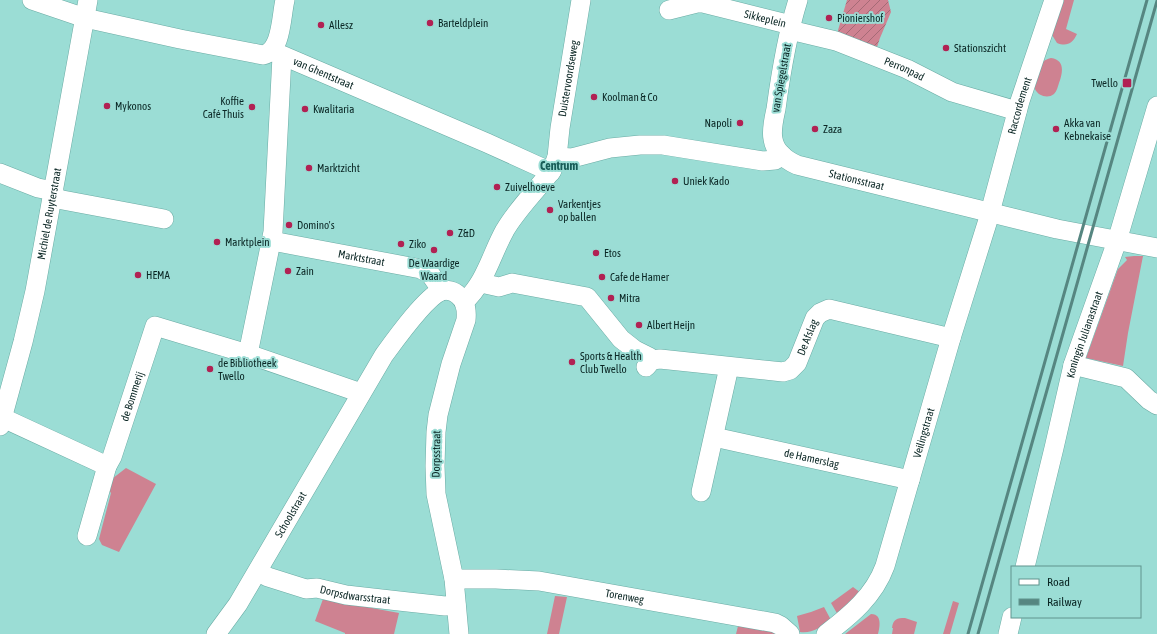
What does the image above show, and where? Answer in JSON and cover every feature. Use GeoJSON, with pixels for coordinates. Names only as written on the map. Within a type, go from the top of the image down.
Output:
{"type":"FeatureCollection","features":[{"type":"Feature","properties":{"kind":"street"},"geometry":{"type":"LineString","coordinates":[[32,0],[86,9],[255,54],[277,54]]}},
{"type":"Feature","properties":{"kind":"street"},"geometry":{"type":"LineString","coordinates":[[285,0],[277,54],[272,241],[248,354],[361,393]]}},
{"type":"Feature","properties":{"kind":"street","name":"Duistervoordseweg"},"geometry":{"type":"LineString","coordinates":[[554,164],[581,0]]}},
{"type":"Feature","properties":{"kind":"street","name":"van Spiegelstraat"},"geometry":{"type":"LineString","coordinates":[[782,155],[774,145],[773,131],[780,79],[790,27],[798,0]]}},
{"type":"Feature","properties":{"kind":"street","name":"Raccordement"},"geometry":{"type":"LineString","coordinates":[[990,212],[1017,110],[1054,0]]}},
{"type":"Feature","properties":{"kind":"street","name":"Sikkeplein"},"geometry":{"type":"LineString","coordinates":[[669,10],[697,2],[790,27]]}},
{"type":"Feature","properties":{"kind":"street","name":"Michiel de Ruyterstraat"},"geometry":{"type":"LineString","coordinates":[[1,422],[5,388],[35,291],[86,9]]}},
{"type":"Feature","properties":{"kind":"street","name":"Perronpad"},"geometry":{"type":"LineString","coordinates":[[790,27],[836,41],[908,69],[952,92],[1017,110]]}},
{"type":"Feature","properties":{"kind":"street","name":"van Ghentstraat"},"geometry":{"type":"LineString","coordinates":[[277,54],[487,143],[554,164]]}},
{"type":"Feature","properties":{"kind":"street","name":"Koningin Julianastraat"},"geometry":{"type":"LineString","coordinates":[[1025,566],[1073,365],[1117,241],[1157,106]]}},
{"type":"Feature","properties":{"kind":"street"},"geometry":{"type":"LineString","coordinates":[[442,290],[454,292],[464,302],[473,294],[481,283],[509,224],[554,164],[610,148],[640,145],[663,145],[763,160],[775,160],[782,155]]}},
{"type":"Feature","properties":{"kind":"street","name":"Stationsstraat"},"geometry":{"type":"LineString","coordinates":[[782,155],[797,165],[990,212],[1117,241],[1157,248]]}},
{"type":"Feature","properties":{"kind":"street"},"geometry":{"type":"LineString","coordinates":[[0,173],[53,194],[164,219]]}},
{"type":"Feature","properties":{"kind":"street","name":"Veilingstraat"},"geometry":{"type":"LineString","coordinates":[[826,634],[860,606],[872,592],[880,579],[990,212]]}},
{"type":"Feature","properties":{"kind":"street","name":"Marktstraat"},"geometry":{"type":"LineString","coordinates":[[272,241],[421,269],[431,275],[442,290]]}},
{"type":"Feature","properties":{"kind":"street","name":"De Afslag"},"geometry":{"type":"LineString","coordinates":[[481,283],[499,287],[512,283],[587,297],[621,339],[635,350],[649,357],[649,363],[660,358],[783,372],[790,370],[796,366],[815,318],[820,313],[829,309],[951,338]]}},
{"type":"Feature","properties":{"kind":"street","name":"Schoolstraat"},"geometry":{"type":"LineString","coordinates":[[216,634],[238,604],[258,572],[384,355],[404,328],[430,299],[442,290]]}},
{"type":"Feature","properties":{"kind":"street","name":"Dorpsstraat"},"geometry":{"type":"LineString","coordinates":[[459,634],[454,579],[436,494],[434,466],[438,415],[450,370],[466,320],[467,312],[464,302]]}},
{"type":"Feature","properties":{"kind":"street","name":"de Bommerij"},"geometry":{"type":"LineString","coordinates":[[87,536],[107,466],[112,457],[155,326],[248,354]]}},
{"type":"Feature","properties":{"kind":"street"},"geometry":{"type":"LineString","coordinates":[[1073,365],[1124,377],[1131,381],[1157,405]]}},
{"type":"Feature","properties":{"kind":"street"},"geometry":{"type":"LineString","coordinates":[[702,492],[729,367]]}},
{"type":"Feature","properties":{"kind":"street"},"geometry":{"type":"LineString","coordinates":[[1,422],[107,466]]}},
{"type":"Feature","properties":{"kind":"street","name":"de Hamerslag"},"geometry":{"type":"LineString","coordinates":[[714,438],[910,480]]}},
{"type":"Feature","properties":{"kind":"street","name":"Dorpsdwarsstraat"},"geometry":{"type":"LineString","coordinates":[[258,572],[306,590],[317,588],[346,595],[377,599],[446,606],[456,605]]}},
{"type":"Feature","properties":{"kind":"street","name":"Torenweg"},"geometry":{"type":"LineString","coordinates":[[454,579],[538,581],[775,623],[782,626],[790,634]]}},
{"type":"Feature","properties":{"kind":"street"},"geometry":{"type":"LineString","coordinates":[[1008,634],[1012,618]]}},
{"type":"Feature","properties":{"kind":"shaded area"},"geometry":{"type":"Polygon","coordinates":[[[847,0],[888,0],[891,12],[875,53],[836,37],[847,0]]]}},
{"type":"Feature","properties":{"kind":"shaded area"},"geometry":{"type":"Polygon","coordinates":[[[1062,0],[1074,0],[1066,29],[1077,34],[1072,42],[1064,45],[1057,43],[1052,35],[1062,0]]]}},
{"type":"Feature","properties":{"kind":"shaded area"},"geometry":{"type":"Polygon","coordinates":[[[1051,58],[1056,59],[1061,64],[1062,71],[1060,79],[1056,91],[1052,96],[1041,95],[1035,89],[1038,71],[1042,62],[1051,58]]]}},
{"type":"Feature","properties":{"kind":"shaded area"},"geometry":{"type":"Polygon","coordinates":[[[1143,256],[1123,366],[1086,358],[1118,269],[1127,260],[1125,257],[1143,256]]]}},
{"type":"Feature","properties":{"kind":"shaded area"},"geometry":{"type":"Polygon","coordinates":[[[126,468],[156,484],[119,552],[102,545],[99,539],[111,493],[106,487],[108,482],[126,468]]]}},
{"type":"Feature","properties":{"kind":"shaded area"},"geometry":{"type":"Polygon","coordinates":[[[853,587],[861,593],[838,615],[831,603],[853,587]]]}},
{"type":"Feature","properties":{"kind":"shaded area"},"geometry":{"type":"Polygon","coordinates":[[[555,596],[567,597],[559,634],[547,634],[555,596]]]}},
{"type":"Feature","properties":{"kind":"shaded area"},"geometry":{"type":"Polygon","coordinates":[[[323,599],[399,613],[394,634],[345,634],[315,621],[323,599]]]}},
{"type":"Feature","properties":{"kind":"shaded area"},"geometry":{"type":"Polygon","coordinates":[[[953,601],[959,603],[950,634],[943,634],[953,601]]]}},
{"type":"Feature","properties":{"kind":"shaded area"},"geometry":{"type":"Polygon","coordinates":[[[824,607],[831,620],[812,631],[800,632],[797,616],[824,607]]]}},
{"type":"Feature","properties":{"kind":"shaded area"},"geometry":{"type":"Polygon","coordinates":[[[871,614],[879,618],[880,624],[878,634],[845,634],[871,614]]]}},
{"type":"Feature","properties":{"kind":"shaded area"},"geometry":{"type":"Polygon","coordinates":[[[905,618],[917,622],[914,634],[892,634],[894,621],[905,618]]]}},
{"type":"Feature","properties":{"kind":"shaded area"},"geometry":{"type":"Polygon","coordinates":[[[739,622],[782,634],[736,634],[739,622]]]}},
{"type":"Feature","properties":{"kind":"railway"},"geometry":{"type":"LineString","coordinates":[[968,634],[1147,0]]}},
{"type":"Feature","properties":{"kind":"railway"},"geometry":{"type":"LineString","coordinates":[[978,634],[1157,1]]}},
{"type":"Feature","properties":{"kind":"place","name":"Pioniershof"},"geometry":{"type":"Point","coordinates":[829,18]}},
{"type":"Feature","properties":{"kind":"place","name":"Barteldplein"},"geometry":{"type":"Point","coordinates":[430,23]}},
{"type":"Feature","properties":{"kind":"place","name":"Allesz"},"geometry":{"type":"Point","coordinates":[321,25]}},
{"type":"Feature","properties":{"kind":"place","name":"Stationszicht"},"geometry":{"type":"Point","coordinates":[946,48]}},
{"type":"Feature","properties":{"kind":"place","name":"Twello"},"geometry":{"type":"Point","coordinates":[1127,83]}},
{"type":"Feature","properties":{"kind":"place","name":"Koolman & Co"},"geometry":{"type":"Point","coordinates":[594,97]}},
{"type":"Feature","properties":{"kind":"place","name":"Mykonos"},"geometry":{"type":"Point","coordinates":[107,106]}},
{"type":"Feature","properties":{"kind":"place","name":"Koffie Café Thuis"},"geometry":{"type":"Point","coordinates":[252,107]}},
{"type":"Feature","properties":{"kind":"place","name":"Kwalitaria"},"geometry":{"type":"Point","coordinates":[305,109]}},
{"type":"Feature","properties":{"kind":"place","name":"Napoli"},"geometry":{"type":"Point","coordinates":[740,123]}},
{"type":"Feature","properties":{"kind":"place","name":"Zaza"},"geometry":{"type":"Point","coordinates":[815,129]}},
{"type":"Feature","properties":{"kind":"place","name":"Akka van Kebnekaise"},"geometry":{"type":"Point","coordinates":[1056,129]}},
{"type":"Feature","properties":{"kind":"place","name":"Marktzicht"},"geometry":{"type":"Point","coordinates":[309,168]}},
{"type":"Feature","properties":{"kind":"place","name":"Uniek Kado"},"geometry":{"type":"Point","coordinates":[675,181]}},
{"type":"Feature","properties":{"kind":"place","name":"Zuivelhoeve"},"geometry":{"type":"Point","coordinates":[497,187]}},
{"type":"Feature","properties":{"kind":"place","name":"Varkentjes op ballen"},"geometry":{"type":"Point","coordinates":[550,210]}},
{"type":"Feature","properties":{"kind":"place","name":"Domino's"},"geometry":{"type":"Point","coordinates":[289,225]}},
{"type":"Feature","properties":{"kind":"place","name":"Z&D"},"geometry":{"type":"Point","coordinates":[450,233]}},
{"type":"Feature","properties":{"kind":"place","name":"Marktplein"},"geometry":{"type":"Point","coordinates":[217,242]}},
{"type":"Feature","properties":{"kind":"place","name":"Ziko"},"geometry":{"type":"Point","coordinates":[401,244]}},
{"type":"Feature","properties":{"kind":"place","name":"De Waardige Waard"},"geometry":{"type":"Point","coordinates":[434,250]}},
{"type":"Feature","properties":{"kind":"place","name":"Etos"},"geometry":{"type":"Point","coordinates":[596,253]}},
{"type":"Feature","properties":{"kind":"place","name":"Zain"},"geometry":{"type":"Point","coordinates":[288,271]}},
{"type":"Feature","properties":{"kind":"place","name":"HEMA"},"geometry":{"type":"Point","coordinates":[138,275]}},
{"type":"Feature","properties":{"kind":"place","name":"Cafe de Hamer"},"geometry":{"type":"Point","coordinates":[602,277]}},
{"type":"Feature","properties":{"kind":"place","name":"Mitra"},"geometry":{"type":"Point","coordinates":[611,298]}},
{"type":"Feature","properties":{"kind":"place","name":"Albert Heijn"},"geometry":{"type":"Point","coordinates":[639,325]}},
{"type":"Feature","properties":{"kind":"place","name":"Sports & Health Club Twello"},"geometry":{"type":"Point","coordinates":[572,362]}},
{"type":"Feature","properties":{"kind":"place","name":"de Bibliotheek Twello"},"geometry":{"type":"Point","coordinates":[210,369]}},
{"type":"Feature","properties":{"kind":"district","name":"Centrum"},"geometry":{"type":"Point","coordinates":[559,166]}}]}
